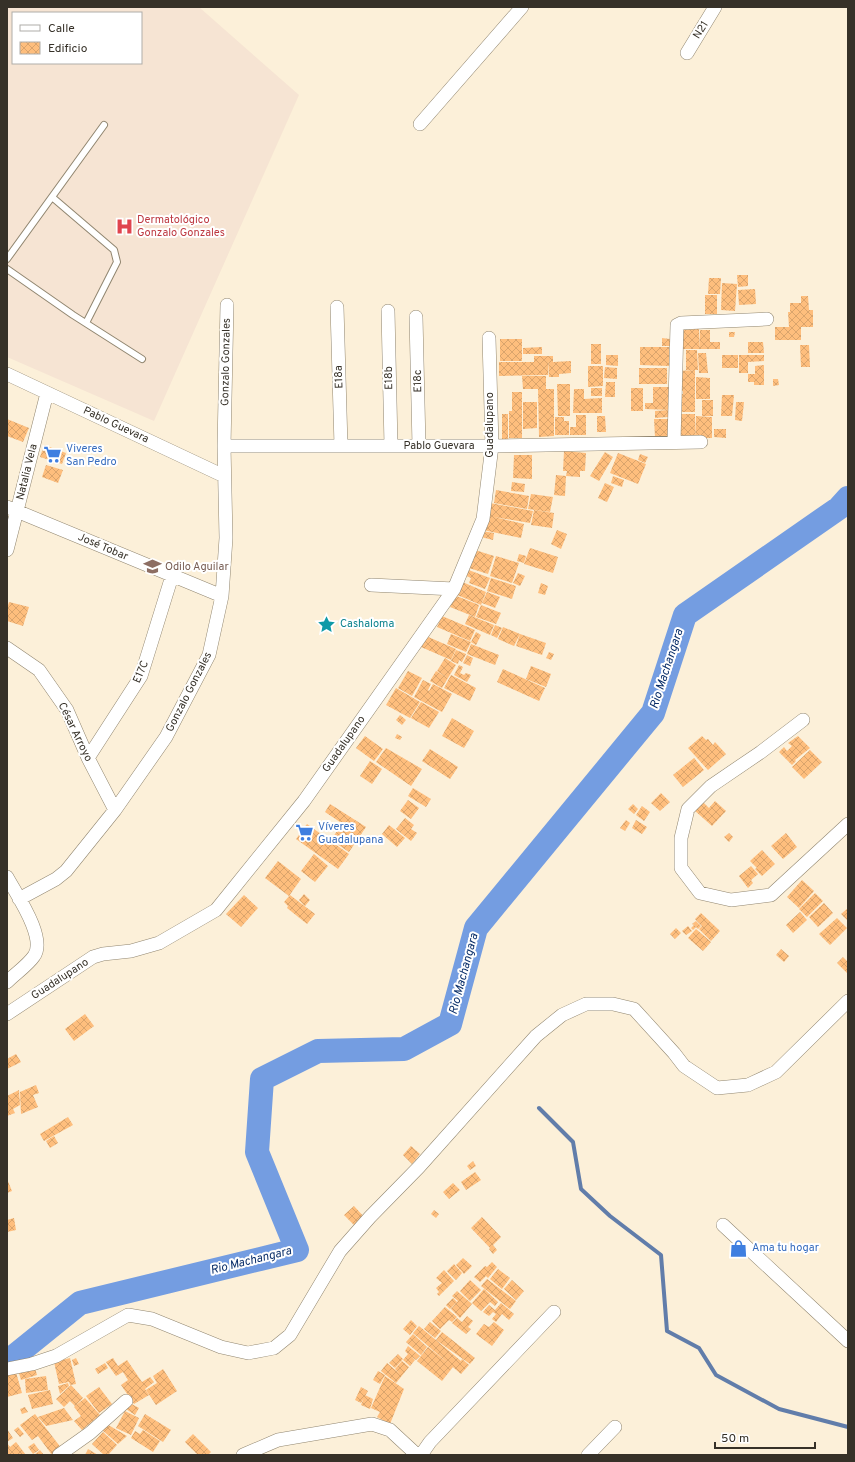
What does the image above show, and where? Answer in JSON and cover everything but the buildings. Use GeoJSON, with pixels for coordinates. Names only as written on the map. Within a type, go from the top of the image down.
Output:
{"type":"FeatureCollection","features":[{"type":"Feature","properties":{"kind":"street"},"geometry":{"type":"LineString","coordinates":[[420,124],[522,7]]}},
{"type":"Feature","properties":{"kind":"street","name":"N21"},"geometry":{"type":"LineString","coordinates":[[687,53],[715,7]]}},
{"type":"Feature","properties":{"kind":"street","name":"Gonzalo Gonzales"},"geometry":{"type":"LineString","coordinates":[[19,899],[56,879],[66,871],[115,810],[166,737],[210,655],[222,596],[226,538],[224,446],[227,305]]}},
{"type":"Feature","properties":{"kind":"street","name":"E18a"},"geometry":{"type":"LineString","coordinates":[[336,307],[340,446]]}},
{"type":"Feature","properties":{"kind":"street","name":"E18b"},"geometry":{"type":"LineString","coordinates":[[388,311],[391,446]]}},
{"type":"Feature","properties":{"kind":"street","name":"E18c"},"geometry":{"type":"LineString","coordinates":[[416,317],[419,446]]}},
{"type":"Feature","properties":{"kind":"street"},"geometry":{"type":"LineString","coordinates":[[674,442],[677,325],[681,323],[767,319]]}},
{"type":"Feature","properties":{"kind":"street","name":"Guadalupano"},"geometry":{"type":"LineString","coordinates":[[7,1014],[93,957],[103,954],[131,952],[159,943],[216,910],[304,801],[454,589],[483,519],[492,446],[489,338]]}},
{"type":"Feature","properties":{"kind":"street","name":"Pablo Guevara"},"geometry":{"type":"LineString","coordinates":[[7,374],[224,476]]}},
{"type":"Feature","properties":{"kind":"street","name":"Natalia Vela"},"geometry":{"type":"LineString","coordinates":[[7,550],[12,509],[47,393]]}},
{"type":"Feature","properties":{"kind":"street","name":"Pablo Guevara"},"geometry":{"type":"LineString","coordinates":[[224,446],[492,446],[701,442]]}},
{"type":"Feature","properties":{"kind":"street","name":"José Tobar"},"geometry":{"type":"LineString","coordinates":[[12,509],[222,596]]}},
{"type":"Feature","properties":{"kind":"street","name":"E17C"},"geometry":{"type":"LineString","coordinates":[[88,758],[142,676],[172,576]]}},
{"type":"Feature","properties":{"kind":"street"},"geometry":{"type":"LineString","coordinates":[[371,585],[454,589]]}},
{"type":"Feature","properties":{"kind":"street","name":"César Arroyo"},"geometry":{"type":"LineString","coordinates":[[7,648],[39,670],[67,710],[88,758],[115,810]]}},
{"type":"Feature","properties":{"kind":"street"},"geometry":{"type":"LineString","coordinates":[[803,720],[761,752],[711,786],[688,809],[681,838],[681,868],[700,893],[731,900],[771,895],[848,824]]}},
{"type":"Feature","properties":{"kind":"street"},"geometry":{"type":"LineString","coordinates":[[7,877],[35,930],[38,945],[35,956],[7,982]]}},
{"type":"Feature","properties":{"kind":"street"},"geometry":{"type":"LineString","coordinates":[[7,1369],[32,1364],[56,1356],[128,1315],[152,1319],[221,1347],[248,1353],[274,1348],[290,1335],[340,1251],[370,1217],[419,1167],[536,1036],[562,1015],[586,1004],[613,1004],[634,1009],[684,1066],[717,1088],[748,1085],[776,1072],[848,1001]]}},
{"type":"Feature","properties":{"kind":"street"},"geometry":{"type":"LineString","coordinates":[[723,1225],[848,1341]]}},
{"type":"Feature","properties":{"kind":"street"},"geometry":{"type":"LineString","coordinates":[[421,1455],[430,1442],[554,1312]]}},
{"type":"Feature","properties":{"kind":"street"},"geometry":{"type":"LineString","coordinates":[[59,1455],[90,1433],[126,1401]]}},
{"type":"Feature","properties":{"kind":"street"},"geometry":{"type":"LineString","coordinates":[[243,1455],[278,1440],[372,1424],[390,1430],[416,1455]]}},
{"type":"Feature","properties":{"kind":"street"},"geometry":{"type":"LineString","coordinates":[[588,1455],[615,1427]]}},
{"type":"Feature","properties":{"kind":"lane"},"geometry":{"type":"LineString","coordinates":[[7,259],[104,125]]}},
{"type":"Feature","properties":{"kind":"lane"},"geometry":{"type":"LineString","coordinates":[[52,197],[114,250],[118,262],[86,323]]}},
{"type":"Feature","properties":{"kind":"lane"},"geometry":{"type":"LineString","coordinates":[[7,269],[142,359]]}},
{"type":"Feature","properties":{"kind":"shaded area","name":"Dermatológico Gonzalo Gonzales"},"geometry":{"type":"Polygon","coordinates":[[[7,7],[199,7],[299,95],[154,421],[7,357],[7,7]]]}},
{"type":"Feature","properties":{"kind":"waterway","name":"Rio Machangara"},"geometry":{"type":"LineString","coordinates":[[7,1362],[80,1303],[297,1250],[257,1152],[262,1079],[318,1051],[404,1049],[450,1024],[476,928],[653,713],[685,615],[839,508],[848,498]]}},
{"type":"Feature","properties":{"kind":"waterway"},"geometry":{"type":"LineString","coordinates":[[539,1108],[573,1142],[581,1189],[610,1216],[661,1255],[667,1331],[699,1348],[716,1375],[779,1409],[848,1427]]}},
{"type":"Feature","properties":{"kind":"place","name":"Dermatológico Gonzalo Gonzales"},"geometry":{"type":"Point","coordinates":[124,226]}},
{"type":"Feature","properties":{"kind":"place","name":"Viveres San Pedro"},"geometry":{"type":"Point","coordinates":[53,455]}},
{"type":"Feature","properties":{"kind":"place","name":"Odilo Aguilar"},"geometry":{"type":"Point","coordinates":[152,567]}},
{"type":"Feature","properties":{"kind":"place","name":"Cashaloma"},"geometry":{"type":"Point","coordinates":[327,624]}},
{"type":"Feature","properties":{"kind":"place","name":"Víveres Guadalupana"},"geometry":{"type":"Point","coordinates":[305,833]}},
{"type":"Feature","properties":{"kind":"place","name":"Ama tu hogar"},"geometry":{"type":"Point","coordinates":[739,1248]}}]}
